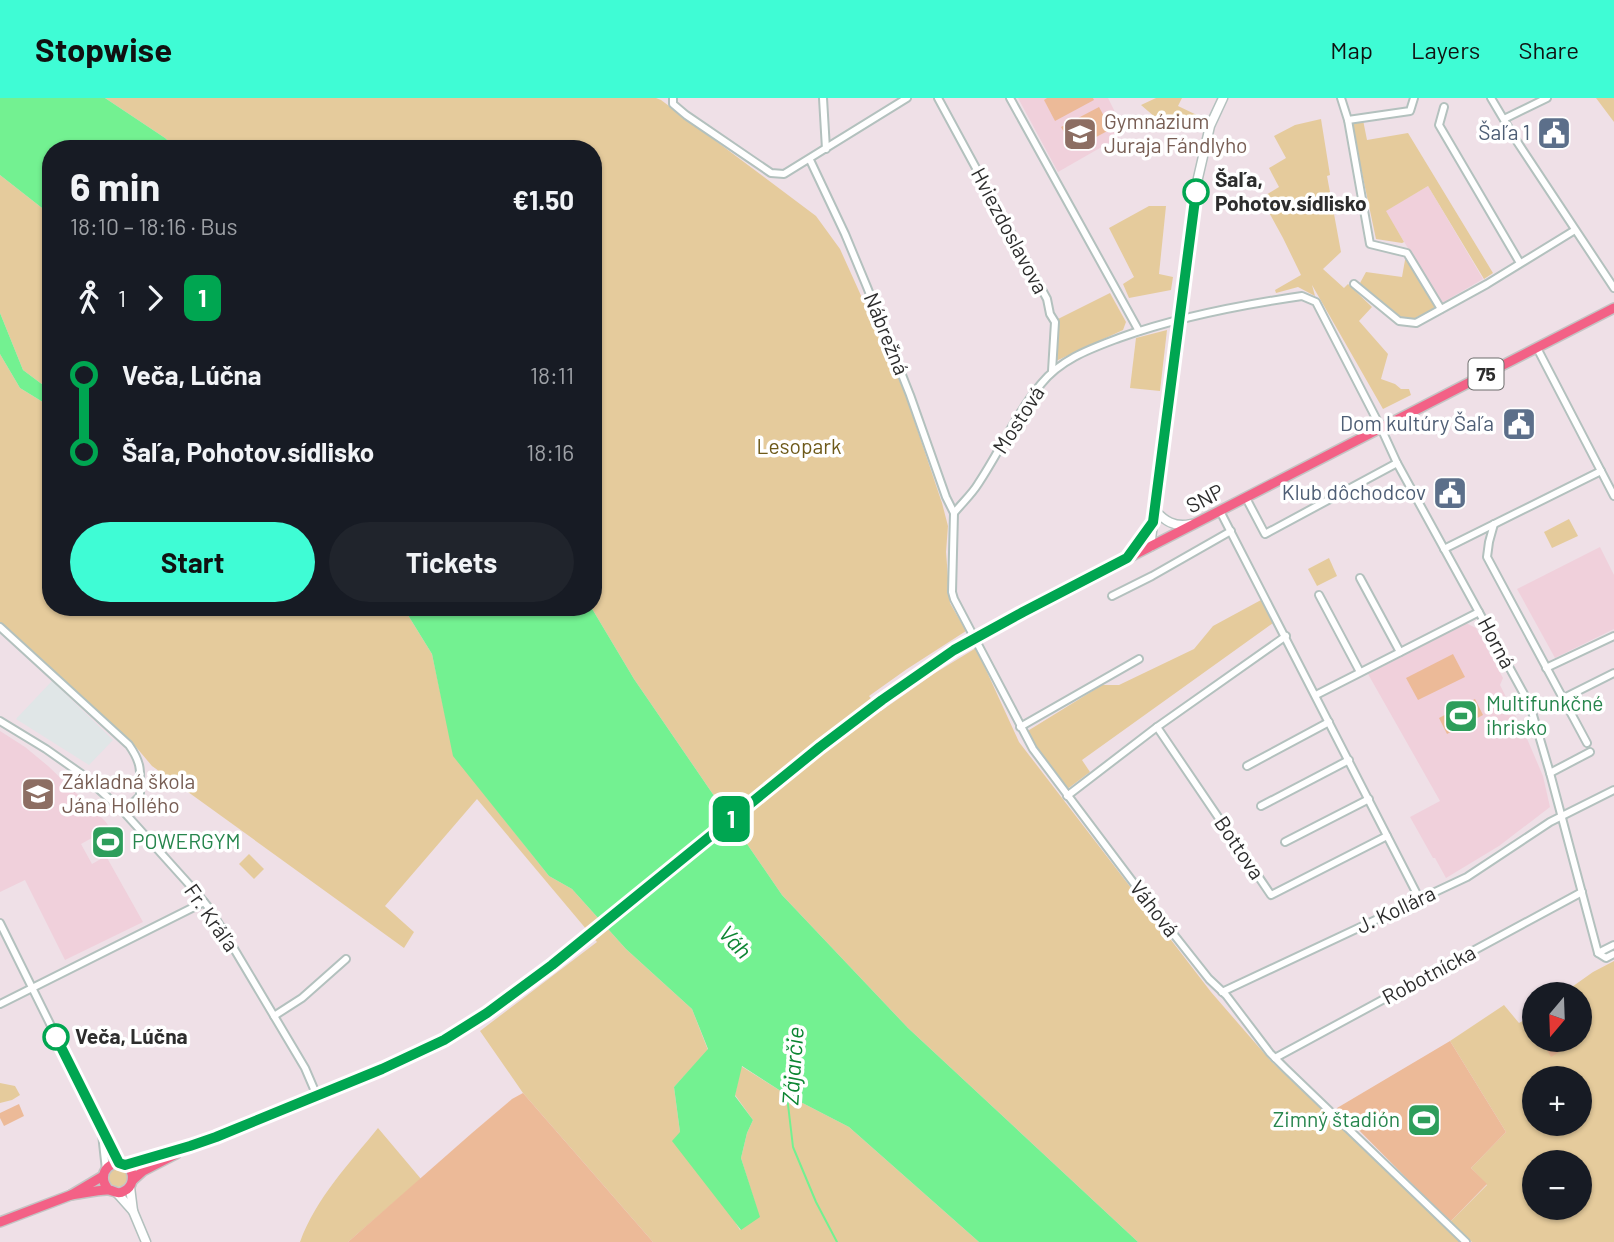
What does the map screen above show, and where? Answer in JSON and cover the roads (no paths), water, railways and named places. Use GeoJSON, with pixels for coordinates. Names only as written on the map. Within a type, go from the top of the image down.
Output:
{"type":"FeatureCollection","features":[{"type":"Feature","properties":{"kind":"main road"},"geometry":{"type":"LineString","coordinates":[[1150,547],[1201,158],[1210,125],[1223,98]]}},
{"type":"Feature","properties":{"kind":"main road","name":"SNP"},"geometry":{"type":"LineString","coordinates":[[317,1096],[402,1060],[464,1028],[520,991],[820,747],[954,650],[1127,558],[1614,309]]}},
{"type":"Feature","properties":{"kind":"main road"},"geometry":{"type":"LineString","coordinates":[[1154,509],[1167,522],[1184,526],[1197,523]]}},
{"type":"Feature","properties":{"kind":"main road"},"geometry":{"type":"LineString","coordinates":[[1127,558],[1153,522]]}},
{"type":"Feature","properties":{"kind":"main road","name":"75"},"geometry":{"type":"LineString","coordinates":[[0,1222],[71,1195],[104,1173],[110,1165],[190,1146],[317,1096]]}},
{"type":"Feature","properties":{"kind":"main road","name":"75"},"geometry":{"type":"LineString","coordinates":[[71,1195],[125,1191],[144,1171],[190,1146]]}},
{"type":"Feature","properties":{"kind":"main road"},"geometry":{"type":"LineString","coordinates":[[122,1164],[131,1171],[133,1211],[146,1242]]}},
{"type":"Feature","properties":{"kind":"main road"},"geometry":{"type":"LineString","coordinates":[[104,1173],[104,1182],[133,1211]]}},
{"type":"Feature","properties":{"kind":"street"},"geometry":{"type":"LineString","coordinates":[[823,98],[826,149]]}},
{"type":"Feature","properties":{"kind":"street"},"geometry":{"type":"LineString","coordinates":[[673,101],[686,115],[771,173],[784,174],[907,98]]}},
{"type":"Feature","properties":{"kind":"street","name":"Hviezdoslavova"},"geometry":{"type":"LineString","coordinates":[[938,98],[1047,299],[1055,322],[1052,371]]}},
{"type":"Feature","properties":{"kind":"street"},"geometry":{"type":"LineString","coordinates":[[1010,98],[1139,331]]}},
{"type":"Feature","properties":{"kind":"street"},"geometry":{"type":"LineString","coordinates":[[1341,98],[1348,120],[1370,244],[1407,253],[1441,309]]}},
{"type":"Feature","properties":{"kind":"street"},"geometry":{"type":"LineString","coordinates":[[1348,120],[1410,111],[1414,98]]}},
{"type":"Feature","properties":{"kind":"street"},"geometry":{"type":"LineString","coordinates":[[1491,98],[1614,288]]}},
{"type":"Feature","properties":{"kind":"street"},"geometry":{"type":"LineString","coordinates":[[1504,119],[1547,98]]}},
{"type":"Feature","properties":{"kind":"street"},"geometry":{"type":"LineString","coordinates":[[1444,107],[1439,125],[1520,263]]}},
{"type":"Feature","properties":{"kind":"street","name":"Nábrežná"},"geometry":{"type":"LineString","coordinates":[[810,160],[867,287],[954,513]]}},
{"type":"Feature","properties":{"kind":"street"},"geometry":{"type":"LineString","coordinates":[[1354,284],[1399,321],[1416,323],[1487,284],[1575,230]]}},
{"type":"Feature","properties":{"kind":"street","name":"Mostová"},"geometry":{"type":"LineString","coordinates":[[954,513],[977,487],[1028,401],[1052,371],[1084,351],[1180,319],[1301,296],[1316,302],[1375,416]]}},
{"type":"Feature","properties":{"kind":"street"},"geometry":{"type":"LineString","coordinates":[[1537,348],[1614,496]]}},
{"type":"Feature","properties":{"kind":"street"},"geometry":{"type":"LineString","coordinates":[[1369,434],[1375,416]]}},
{"type":"Feature","properties":{"kind":"street","name":"Horná"},"geometry":{"type":"LineString","coordinates":[[1375,416],[1397,463],[1530,705],[1598,953]]}},
{"type":"Feature","properties":{"kind":"street","name":"SNP"},"geometry":{"type":"LineString","coordinates":[[1246,498],[1265,534],[1397,463]]}},
{"type":"Feature","properties":{"kind":"street"},"geometry":{"type":"LineString","coordinates":[[1444,549],[1601,471]]}},
{"type":"Feature","properties":{"kind":"street"},"geometry":{"type":"LineString","coordinates":[[1220,511],[1419,898]]}},
{"type":"Feature","properties":{"kind":"street","name":"Váhová"},"geometry":{"type":"LineString","coordinates":[[954,513],[954,600],[1032,749],[1177,939],[1275,1058],[1466,1242]]}},
{"type":"Feature","properties":{"kind":"street"},"geometry":{"type":"LineString","coordinates":[[1494,524],[1487,557],[1587,743]]}},
{"type":"Feature","properties":{"kind":"street"},"geometry":{"type":"LineString","coordinates":[[1112,596],[1231,531]]}},
{"type":"Feature","properties":{"kind":"street"},"geometry":{"type":"LineString","coordinates":[[1360,578],[1400,652]]}},
{"type":"Feature","properties":{"kind":"street"},"geometry":{"type":"LineString","coordinates":[[1319,595],[1360,672]]}},
{"type":"Feature","properties":{"kind":"street"},"geometry":{"type":"LineString","coordinates":[[1316,695],[1479,612]]}},
{"type":"Feature","properties":{"kind":"street"},"geometry":{"type":"LineString","coordinates":[[0,627],[129,745],[138,758],[140,796],[124,812]]}},
{"type":"Feature","properties":{"kind":"street"},"geometry":{"type":"LineString","coordinates":[[1067,796],[1157,727],[1286,636]]}},
{"type":"Feature","properties":{"kind":"street"},"geometry":{"type":"LineString","coordinates":[[1546,668],[1614,636]]}},
{"type":"Feature","properties":{"kind":"street"},"geometry":{"type":"LineString","coordinates":[[1020,727],[1139,659]]}},
{"type":"Feature","properties":{"kind":"street"},"geometry":{"type":"LineString","coordinates":[[1563,698],[1614,673]]}},
{"type":"Feature","properties":{"kind":"street","name":"Fr. Kráľa"},"geometry":{"type":"LineString","coordinates":[[0,721],[83,775],[124,812],[204,902],[305,1068],[317,1096]]}},
{"type":"Feature","properties":{"kind":"street"},"geometry":{"type":"LineString","coordinates":[[1247,766],[1329,722]]}},
{"type":"Feature","properties":{"kind":"street","name":"Bottova"},"geometry":{"type":"LineString","coordinates":[[1157,727],[1271,895],[1387,836]]}},
{"type":"Feature","properties":{"kind":"street"},"geometry":{"type":"LineString","coordinates":[[1550,773],[1590,752]]}},
{"type":"Feature","properties":{"kind":"street"},"geometry":{"type":"LineString","coordinates":[[1261,806],[1349,760]]}},
{"type":"Feature","properties":{"kind":"street","name":"J. Kollára"},"geometry":{"type":"LineString","coordinates":[[1222,992],[1467,877],[1561,815],[1614,790]]}},
{"type":"Feature","properties":{"kind":"street"},"geometry":{"type":"LineString","coordinates":[[1284,842],[1369,799]]}},
{"type":"Feature","properties":{"kind":"street","name":"Robotnícka"},"geometry":{"type":"LineString","coordinates":[[1275,1058],[1582,892]]}},
{"type":"Feature","properties":{"kind":"street"},"geometry":{"type":"LineString","coordinates":[[0,1004],[204,902]]}},
{"type":"Feature","properties":{"kind":"street"},"geometry":{"type":"LineString","coordinates":[[0,923],[122,1164]]}},
{"type":"Feature","properties":{"kind":"street"},"geometry":{"type":"LineString","coordinates":[[1598,953],[1614,945]]}},
{"type":"Feature","properties":{"kind":"street"},"geometry":{"type":"LineString","coordinates":[[1598,953],[1606,958],[1614,954]]}},
{"type":"Feature","properties":{"kind":"street"},"geometry":{"type":"LineString","coordinates":[[274,1016],[302,998],[346,959]]}},
{"type":"Feature","properties":{"kind":"street"},"geometry":{"type":"LineString","coordinates":[[102,1128],[104,1173]]}},
{"type":"Feature","properties":{"kind":"water"},"geometry":{"type":"Polygon","coordinates":[[[0,98],[105,98],[167,140],[42,140],[42,208],[0,175],[0,98]]]}},
{"type":"Feature","properties":{"kind":"water"},"geometry":{"type":"Polygon","coordinates":[[[0,313],[23,370],[42,384],[42,401],[20,388],[0,354],[0,313]]]}},
{"type":"Feature","properties":{"kind":"water","name":"Váh"},"geometry":{"type":"Polygon","coordinates":[[[409,616],[596,616],[634,679],[782,895],[908,1028],[1138,1242],[979,1242],[849,1127],[787,1095],[742,1066],[735,1096],[753,1120],[741,1158],[760,1217],[741,1230],[672,1141],[680,1132],[674,1087],[708,1049],[692,1009],[626,949],[572,889],[549,876],[453,756],[432,654],[409,616]]]}},
{"type":"Feature","properties":{"kind":"waterway","name":"Zájarčie"},"geometry":{"type":"LineString","coordinates":[[787,1096],[793,1147],[816,1202],[837,1242]]}},
{"type":"Feature","properties":{"kind":"place","name":"Šaľa 1"},"geometry":{"type":"Point","coordinates":[1554,133]}},
{"type":"Feature","properties":{"kind":"place","name":"Gymnázium Juraja Fándlyho"},"geometry":{"type":"Point","coordinates":[1080,134]}},
{"type":"Feature","properties":{"kind":"place","name":"Šaľa, Pohotov.sídlisko"},"geometry":{"type":"Point","coordinates":[1196,192]}},
{"type":"Feature","properties":{"kind":"place","name":"Dom kultúry Šaľa"},"geometry":{"type":"Point","coordinates":[1519,424]}},
{"type":"Feature","properties":{"kind":"place","name":"Klub dôchodcov"},"geometry":{"type":"Point","coordinates":[1450,493]}},
{"type":"Feature","properties":{"kind":"place","name":"Multifunkčné ihrisko"},"geometry":{"type":"Point","coordinates":[1461,716]}},
{"type":"Feature","properties":{"kind":"place","name":"Základná škola Jána Hollého"},"geometry":{"type":"Point","coordinates":[38,794]}},
{"type":"Feature","properties":{"kind":"place","name":"POWERGYM"},"geometry":{"type":"Point","coordinates":[108,842]}},
{"type":"Feature","properties":{"kind":"place","name":"Veča, Lúčna"},"geometry":{"type":"Point","coordinates":[56,1037]}},
{"type":"Feature","properties":{"kind":"place","name":"Zimný štadión"},"geometry":{"type":"Point","coordinates":[1424,1120]}},
{"type":"Feature","properties":{"kind":"park label","name":"Lesopark"},"geometry":{"type":"Point","coordinates":[799,447]}}]}
